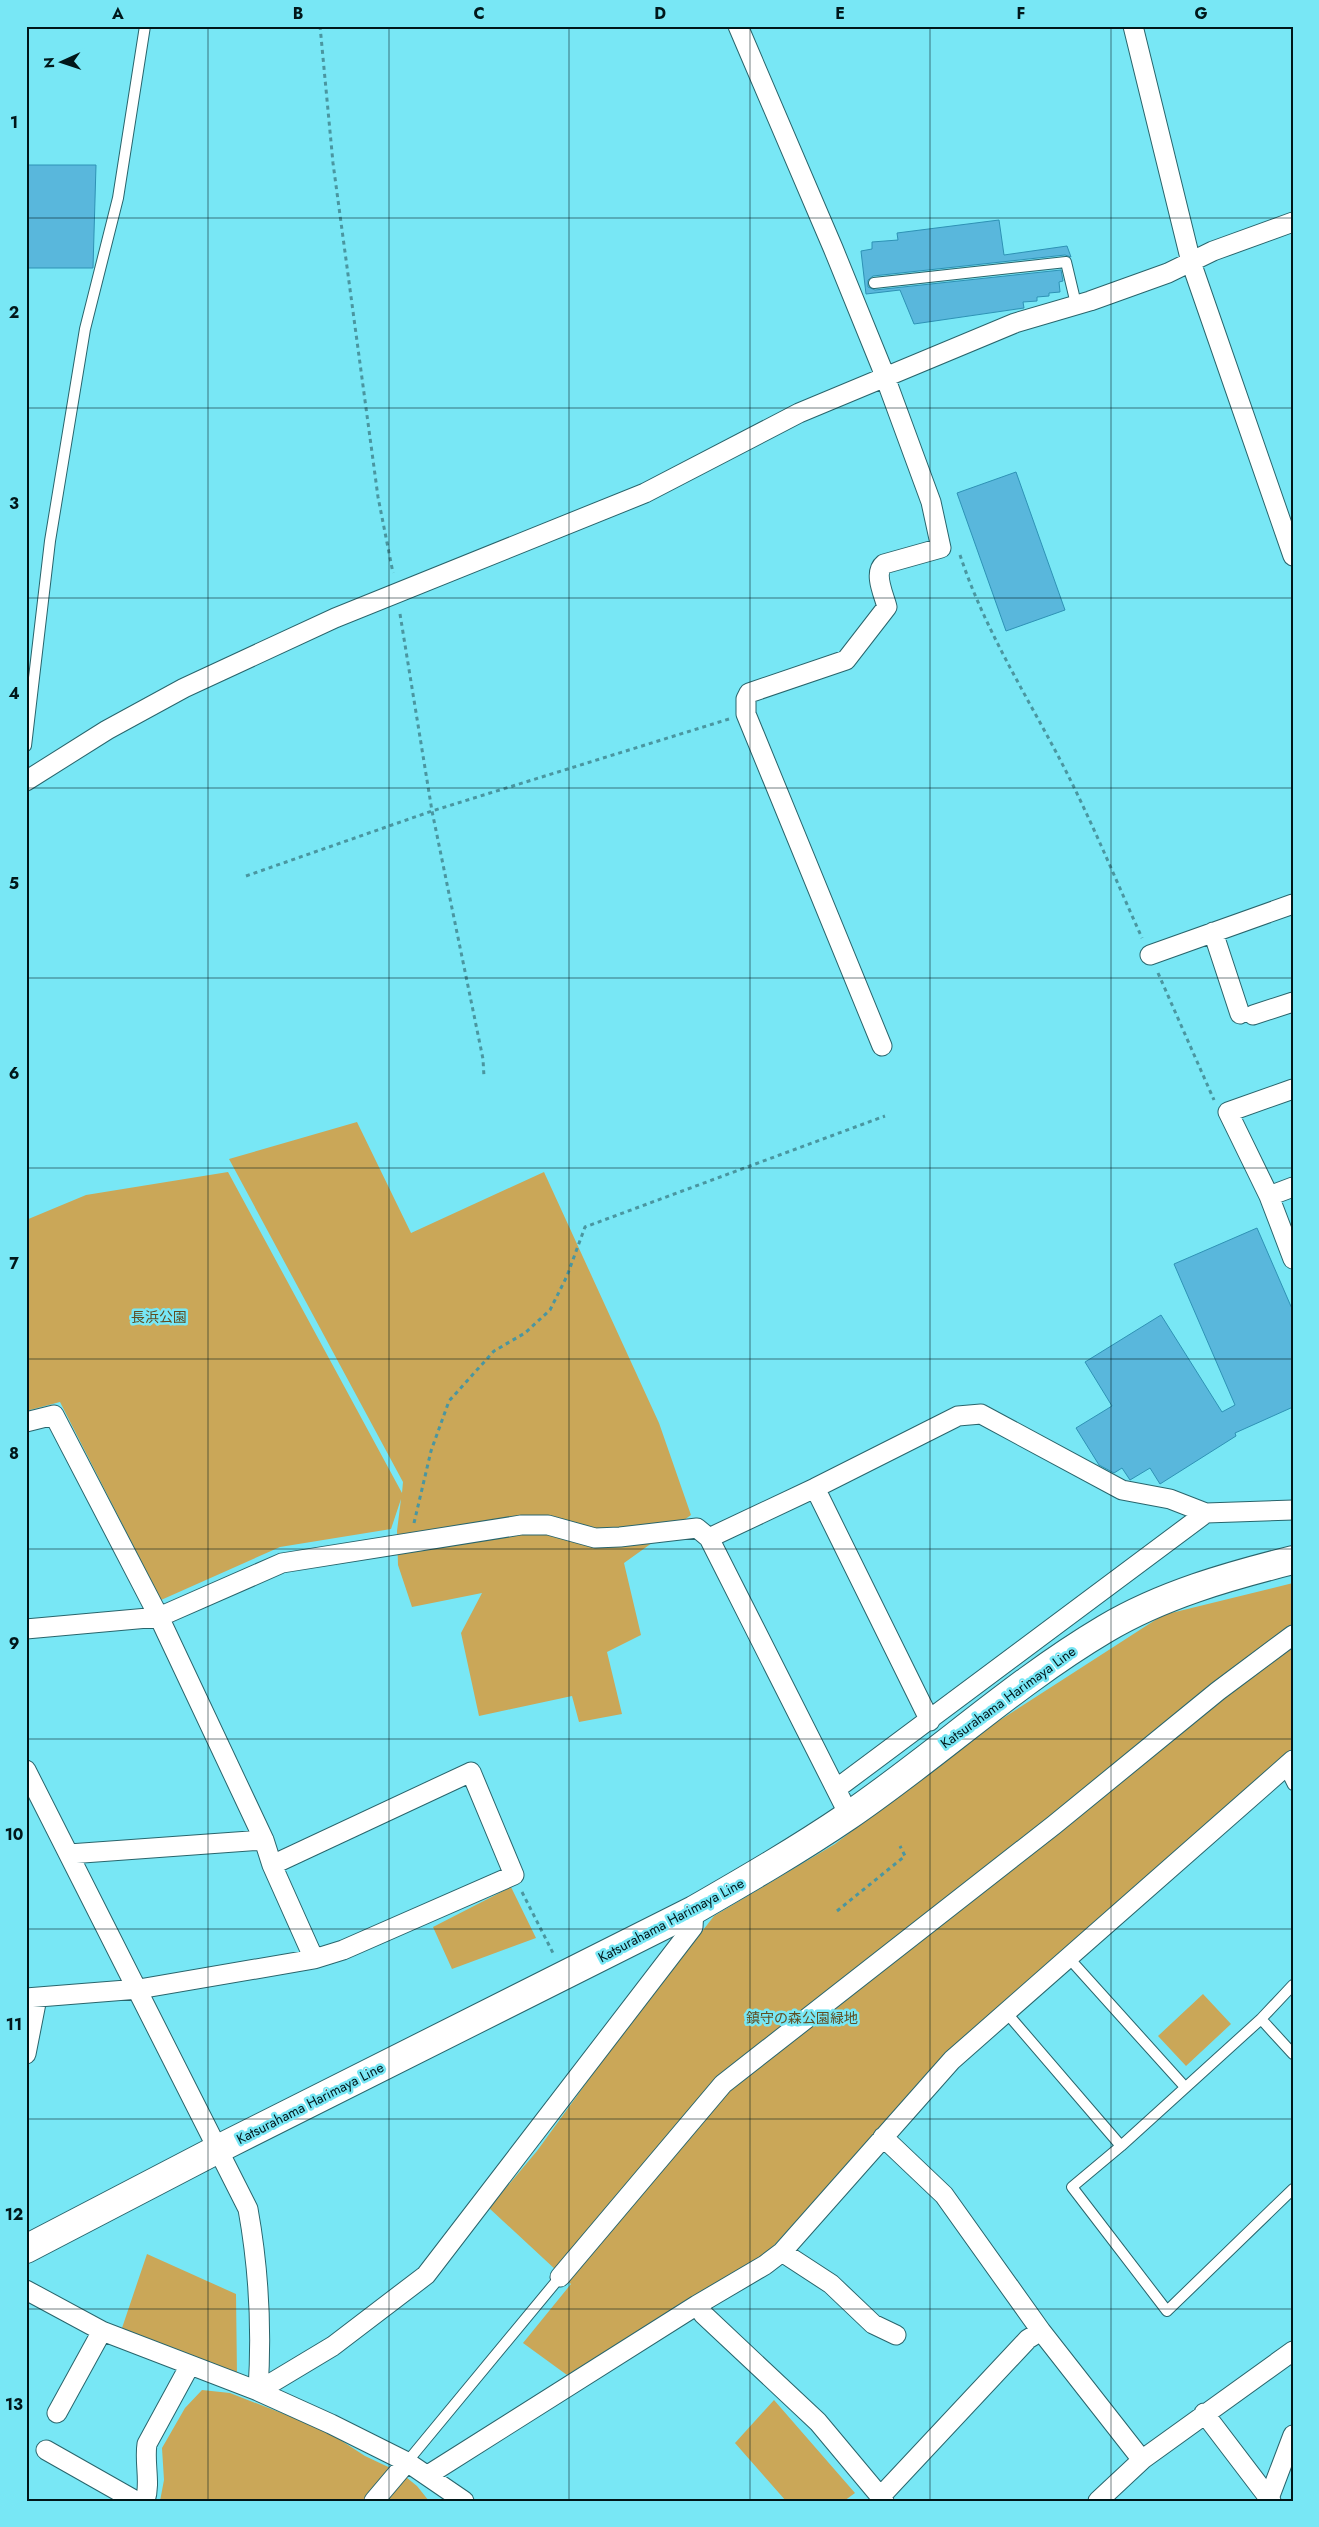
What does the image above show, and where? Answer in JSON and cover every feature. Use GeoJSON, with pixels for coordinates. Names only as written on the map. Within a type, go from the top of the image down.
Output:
{"type":"FeatureCollection","features":[{"type":"Feature","properties":{"kind":"main road","name":"Katsurahama Harimaya Line"},"geometry":{"type":"LineString","coordinates":[[26,2249],[218,2149],[694,1910],[758,1873],[850,1815],[1028,1681],[1106,1628],[1164,1600],[1234,1575],[1293,1560]]}},
{"type":"Feature","properties":{"kind":"street"},"geometry":{"type":"LineString","coordinates":[[738,26],[833,248],[884,377],[931,502],[942,548],[884,564],[880,568],[879,575],[886,607],[846,660],[749,693],[746,698],[746,714],[882,1046]]}},
{"type":"Feature","properties":{"kind":"street"},"geometry":{"type":"LineString","coordinates":[[1133,26],[1191,262],[1293,556]]}},
{"type":"Feature","properties":{"kind":"street"},"geometry":{"type":"LineString","coordinates":[[26,781],[107,730],[184,688],[335,618],[645,493],[768,428],[884,377],[1015,323],[1168,273],[1213,252],[1293,222]]}},
{"type":"Feature","properties":{"kind":"street"},"geometry":{"type":"LineString","coordinates":[[1150,955],[1293,904]]}},
{"type":"Feature","properties":{"kind":"street"},"geometry":{"type":"LineString","coordinates":[[1213,932],[1246,1015],[1293,1002]]}},
{"type":"Feature","properties":{"kind":"street"},"geometry":{"type":"LineString","coordinates":[[1293,1089],[1228,1112],[1269,1196],[1293,1259]]}},
{"type":"Feature","properties":{"kind":"street"},"geometry":{"type":"LineString","coordinates":[[1269,1196],[1293,1186]]}},
{"type":"Feature","properties":{"kind":"street"},"geometry":{"type":"LineString","coordinates":[[710,1538],[958,1416],[981,1414],[1122,1490],[1170,1499],[1206,1513],[1293,1510]]}},
{"type":"Feature","properties":{"kind":"street"},"geometry":{"type":"LineString","coordinates":[[26,1422],[54,1415],[159,1617],[264,1840],[272,1865],[314,1959]]}},
{"type":"Feature","properties":{"kind":"street"},"geometry":{"type":"LineString","coordinates":[[815,1488],[930,1721]]}},
{"type":"Feature","properties":{"kind":"street"},"geometry":{"type":"LineString","coordinates":[[836,1790],[1206,1513]]}},
{"type":"Feature","properties":{"kind":"street"},"geometry":{"type":"LineString","coordinates":[[26,1629],[159,1617],[282,1563],[522,1525],[548,1525],[595,1538],[697,1528],[710,1538],[850,1815]]}},
{"type":"Feature","properties":{"kind":"street"},"geometry":{"type":"LineString","coordinates":[[560,2277],[723,2084],[1054,1825],[1218,1691],[1293,1635]]}},
{"type":"Feature","properties":{"kind":"street"},"geometry":{"type":"LineString","coordinates":[[428,2475],[697,2305],[765,2265],[782,2252],[952,2060],[1067,1956],[1289,1764]]}},
{"type":"Feature","properties":{"kind":"street"},"geometry":{"type":"LineString","coordinates":[[26,1770],[139,1989],[248,2209],[254,2243],[261,2339],[258,2391]]}},
{"type":"Feature","properties":{"kind":"street"},"geometry":{"type":"LineString","coordinates":[[26,2054],[32,1998],[139,1989],[314,1959],[343,1950],[514,1875],[471,1772],[272,1865]]}},
{"type":"Feature","properties":{"kind":"street"},"geometry":{"type":"LineString","coordinates":[[69,1854],[264,1840]]}},
{"type":"Feature","properties":{"kind":"street"},"geometry":{"type":"LineString","coordinates":[[258,2391],[333,2346],[426,2275],[693,1927],[694,1910]]}},
{"type":"Feature","properties":{"kind":"street"},"geometry":{"type":"LineString","coordinates":[[883,2137],[944,2195],[1040,2330],[1142,2460]]}},
{"type":"Feature","properties":{"kind":"street"},"geometry":{"type":"LineString","coordinates":[[782,2252],[831,2284],[873,2324],[896,2335]]}},
{"type":"Feature","properties":{"kind":"street"},"geometry":{"type":"LineString","coordinates":[[26,2290],[102,2331],[258,2391],[407,2462],[464,2501]]}},
{"type":"Feature","properties":{"kind":"street"},"geometry":{"type":"LineString","coordinates":[[697,2305],[703,2314],[818,2422],[883,2498],[1028,2339],[1040,2330]]}},
{"type":"Feature","properties":{"kind":"street"},"geometry":{"type":"LineString","coordinates":[[57,2413],[102,2331]]}},
{"type":"Feature","properties":{"kind":"street"},"geometry":{"type":"LineString","coordinates":[[1098,2501],[1142,2460],[1293,2351]]}},
{"type":"Feature","properties":{"kind":"street"},"geometry":{"type":"LineString","coordinates":[[145,2501],[148,2494],[145,2456],[147,2444],[190,2365]]}},
{"type":"Feature","properties":{"kind":"street"},"geometry":{"type":"LineString","coordinates":[[1204,2414],[1269,2500]]}},
{"type":"Feature","properties":{"kind":"street"},"geometry":{"type":"LineString","coordinates":[[1269,2500],[1293,2435]]}},
{"type":"Feature","properties":{"kind":"street"},"geometry":{"type":"LineString","coordinates":[[46,2450],[136,2501]]}},
{"type":"Feature","properties":{"kind":"street"},"geometry":{"type":"LineString","coordinates":[[374,2501],[407,2462]]}},
{"type":"Feature","properties":{"kind":"lane"},"geometry":{"type":"LineString","coordinates":[[26,746],[50,541],[85,329],[118,198],[145,26]]}},
{"type":"Feature","properties":{"kind":"lane"},"geometry":{"type":"LineString","coordinates":[[874,283],[1066,262],[1076,304]]}},
{"type":"Feature","properties":{"kind":"lane"},"geometry":{"type":"LineString","coordinates":[[1289,1764],[1293,1785]]}},
{"type":"Feature","properties":{"kind":"lane"},"geometry":{"type":"LineString","coordinates":[[1067,1956],[1185,2087]]}},
{"type":"Feature","properties":{"kind":"lane"},"geometry":{"type":"LineString","coordinates":[[1293,1985],[1261,2019],[1121,2146],[1072,2187],[1167,2311],[1293,2189]]}},
{"type":"Feature","properties":{"kind":"lane"},"geometry":{"type":"LineString","coordinates":[[1005,2011],[1121,2146]]}},
{"type":"Feature","properties":{"kind":"lane"},"geometry":{"type":"LineString","coordinates":[[1261,2019],[1293,2054]]}},
{"type":"Feature","properties":{"kind":"lane"},"geometry":{"type":"LineString","coordinates":[[407,2462],[560,2277]]}},
{"type":"Feature","properties":{"kind":"path"},"geometry":{"type":"LineString","coordinates":[[320,26],[334,172],[378,497],[432,811],[483,1059],[484,1077]]}},
{"type":"Feature","properties":{"kind":"path"},"geometry":{"type":"LineString","coordinates":[[959,553],[970,586],[1014,676],[1057,754],[1150,955],[1186,1042],[1217,1106],[1228,1112]]}},
{"type":"Feature","properties":{"kind":"path"},"geometry":{"type":"LineString","coordinates":[[246,876],[432,811],[746,714]]}},
{"type":"Feature","properties":{"kind":"path"},"geometry":{"type":"LineString","coordinates":[[410,1543],[431,1451],[449,1401],[494,1351],[524,1334],[550,1310],[568,1276],[585,1227],[885,1116]]}},
{"type":"Feature","properties":{"kind":"path"},"geometry":{"type":"LineString","coordinates":[[837,1911],[905,1856],[900,1846]]}},
{"type":"Feature","properties":{"kind":"path"},"geometry":{"type":"LineString","coordinates":[[514,1875],[564,1975]]}},
{"type":"Feature","properties":{"kind":"green space","name":"長浜公園"},"geometry":{"type":"Polygon","coordinates":[[[357,1122],[411,1233],[544,1172],[659,1423],[691,1515],[624,1563],[641,1635],[607,1652],[622,1714],[579,1722],[572,1696],[479,1716],[461,1633],[482,1593],[412,1607],[398,1565],[397,1531],[401,1499],[391,1529],[280,1547],[161,1600],[60,1402],[26,1411],[26,1220],[86,1195],[228,1172],[402,1493],[403,1482],[229,1159],[357,1122]]]}},
{"type":"Feature","properties":{"kind":"green space","name":"鎮守の森公園緑地"},"geometry":{"type":"Polygon","coordinates":[[[1293,1583],[1293,1752],[948,2053],[768,2252],[567,2375],[523,2343],[571,2284],[489,2208],[537,2151],[613,2046],[714,1916],[835,1844],[980,1733],[1163,1615],[1293,1583]]]}},
{"type":"Feature","properties":{"kind":"green space"},"geometry":{"type":"Polygon","coordinates":[[[511,1887],[536,1938],[452,1969],[433,1927],[511,1887]]]}},
{"type":"Feature","properties":{"kind":"green space"},"geometry":{"type":"Polygon","coordinates":[[[1203,1994],[1231,2024],[1186,2066],[1158,2036],[1203,1994]]]}},
{"type":"Feature","properties":{"kind":"green space"},"geometry":{"type":"Polygon","coordinates":[[[147,2254],[236,2294],[237,2376],[122,2328],[147,2254]]]}},
{"type":"Feature","properties":{"kind":"green space"},"geometry":{"type":"Polygon","coordinates":[[[202,2390],[230,2393],[325,2430],[365,2456],[401,2473],[417,2486],[429,2501],[160,2501],[164,2480],[162,2448],[185,2408],[202,2390]]]}},
{"type":"Feature","properties":{"kind":"green space"},"geometry":{"type":"Polygon","coordinates":[[[774,2400],[855,2493],[844,2501],[786,2501],[735,2443],[774,2400]]]}},
{"type":"Feature","properties":{"kind":"building"},"geometry":{"type":"Polygon","coordinates":[[[26,165],[96,165],[93,268],[26,268],[26,165]]]}},
{"type":"Feature","properties":{"kind":"building"},"geometry":{"type":"Polygon","coordinates":[[[999,220],[1004,255],[1067,246],[1071,257],[1065,255],[873,276],[868,280],[868,287],[875,290],[1061,270],[1063,281],[1059,282],[1060,292],[1049,293],[1049,296],[1037,297],[1037,301],[1023,302],[1024,308],[914,324],[900,290],[866,294],[861,251],[872,249],[872,242],[898,240],[897,233],[999,220]]]}},
{"type":"Feature","properties":{"kind":"building"},"geometry":{"type":"Polygon","coordinates":[[[1016,472],[1065,610],[1006,631],[957,493],[1016,472]]]}},
{"type":"Feature","properties":{"kind":"building"},"geometry":{"type":"Polygon","coordinates":[[[1257,1228],[1293,1311],[1293,1407],[1235,1433],[1236,1436],[1160,1484],[1150,1468],[1130,1480],[1122,1468],[1114,1473],[1099,1465],[1076,1428],[1112,1406],[1085,1362],[1161,1315],[1222,1412],[1235,1405],[1174,1264],[1257,1228]]]}}]}
